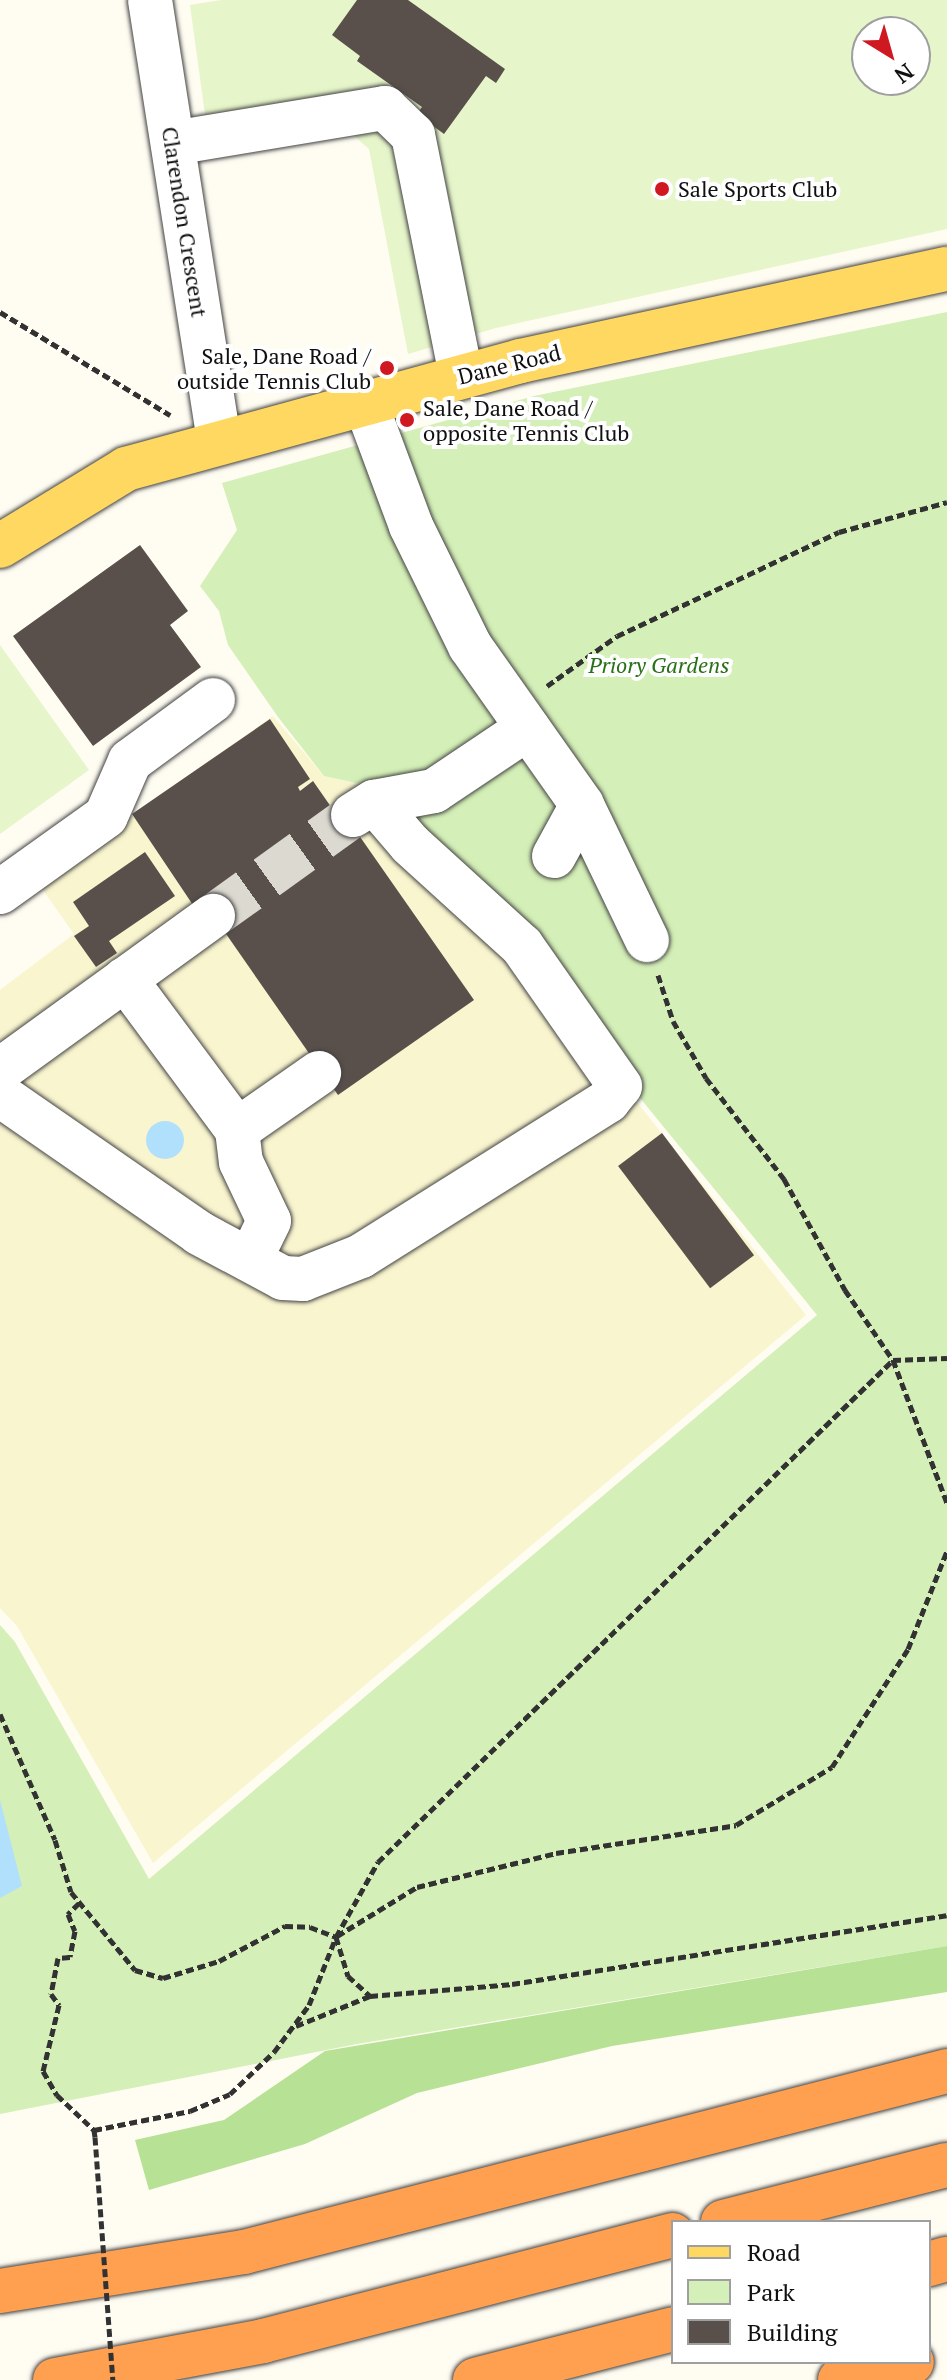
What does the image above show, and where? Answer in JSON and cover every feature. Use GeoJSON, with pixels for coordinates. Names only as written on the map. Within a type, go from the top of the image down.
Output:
{"type":"FeatureCollection","features":[{"type":"Feature","properties":{"kind":"highway"},"geometry":{"type":"LineString","coordinates":[[0,2291],[244,2252],[947,2071]]}},
{"type":"Feature","properties":{"kind":"highway"},"geometry":{"type":"LineString","coordinates":[[731,2220],[947,2165]]}},
{"type":"Feature","properties":{"kind":"highway"},"geometry":{"type":"LineString","coordinates":[[55,2380],[263,2341],[671,2236]]}},
{"type":"Feature","properties":{"kind":"highway"},"geometry":{"type":"LineString","coordinates":[[475,2380],[671,2330]]}},
{"type":"Feature","properties":{"kind":"highway"},"geometry":{"type":"LineString","coordinates":[[840,2380],[904,2364]]}},
{"type":"Feature","properties":{"kind":"main road","name":"Dane Road"},"geometry":{"type":"LineString","coordinates":[[0,546],[126,469],[461,376],[760,306],[947,269]]}},
{"type":"Feature","properties":{"kind":"street","name":"Clarendon Crescent"},"geometry":{"type":"LineString","coordinates":[[150,0],[219,443]]}},
{"type":"Feature","properties":{"kind":"street"},"geometry":{"type":"LineString","coordinates":[[173,143],[385,108],[413,135],[461,376]]}},
{"type":"Feature","properties":{"kind":"street"},"geometry":{"type":"LineString","coordinates":[[365,402],[411,526],[470,646],[582,805],[647,940]]}},
{"type":"Feature","properties":{"kind":"street"},"geometry":{"type":"LineString","coordinates":[[0,892],[106,816],[130,761],[213,700]]}},
{"type":"Feature","properties":{"kind":"street"},"geometry":{"type":"LineString","coordinates":[[0,1095],[142,1198],[283,1278],[303,1279],[361,1256],[608,1101],[620,1086],[522,946],[410,844],[361,811],[434,791],[521,718]]}},
{"type":"Feature","properties":{"kind":"street"},"geometry":{"type":"LineString","coordinates":[[554,856],[582,805]]}},
{"type":"Feature","properties":{"kind":"street"},"geometry":{"type":"LineString","coordinates":[[0,1070],[213,916]]}},
{"type":"Feature","properties":{"kind":"street"},"geometry":{"type":"LineString","coordinates":[[125,979],[237,1130],[241,1162],[269,1221],[250,1260]]}},
{"type":"Feature","properties":{"kind":"street"},"geometry":{"type":"LineString","coordinates":[[237,1130],[319,1073]]}},
{"type":"Feature","properties":{"kind":"path"},"geometry":{"type":"LineString","coordinates":[[0,312],[219,443]]}},
{"type":"Feature","properties":{"kind":"path"},"geometry":{"type":"LineString","coordinates":[[521,718],[617,636],[839,532],[947,502]]}},
{"type":"Feature","properties":{"kind":"path"},"geometry":{"type":"LineString","coordinates":[[647,940],[673,1021],[706,1078],[784,1179],[845,1290],[893,1360],[947,1503]]}},
{"type":"Feature","properties":{"kind":"path"},"geometry":{"type":"LineString","coordinates":[[94,2133],[190,2111],[230,2094],[295,2026],[322,1978],[336,1937],[378,1862],[893,1360],[947,1358]]}},
{"type":"Feature","properties":{"kind":"path"},"geometry":{"type":"LineString","coordinates":[[336,1937],[417,1887],[556,1853],[736,1825],[832,1767],[908,1649],[947,1551]]}},
{"type":"Feature","properties":{"kind":"path"},"geometry":{"type":"LineString","coordinates":[[0,1714],[79,1903],[135,1970],[163,1978],[219,1961],[285,1926],[310,1927],[336,1937]]}},
{"type":"Feature","properties":{"kind":"path"},"geometry":{"type":"LineString","coordinates":[[79,1903],[68,1914],[75,1931],[70,1957],[58,1958],[51,1994],[59,2005],[43,2071],[57,2095],[94,2133],[113,2380]]}},
{"type":"Feature","properties":{"kind":"path"},"geometry":{"type":"LineString","coordinates":[[295,2026],[370,1996],[512,1984],[947,1915]]}},
{"type":"Feature","properties":{"kind":"path"},"geometry":{"type":"LineString","coordinates":[[336,1937],[348,1976],[370,1996]]}},
{"type":"Feature","properties":{"kind":"shaded area"},"geometry":{"type":"Polygon","coordinates":[[[273,716],[324,776],[389,790],[806,1315],[153,1863],[17,1626],[0,1608],[0,990],[74,934],[38,883],[273,716]]]}},
{"type":"Feature","properties":{"kind":"green space","name":"Sale Sports Club"},"geometry":{"type":"Polygon","coordinates":[[[221,0],[947,0],[947,229],[496,328],[408,354],[369,149],[344,127],[209,144],[190,5],[221,0]]]}},
{"type":"Feature","properties":{"kind":"green space","name":"Priory Gardens"},"geometry":{"type":"Polygon","coordinates":[[[947,312],[947,1946],[357,2044],[0,2114],[0,1625],[15,1642],[149,1879],[817,1315],[389,790],[324,776],[278,717],[228,645],[219,611],[200,586],[237,530],[222,483],[534,396],[947,312]]]}},
{"type":"Feature","properties":{"kind":"green space"},"geometry":{"type":"Polygon","coordinates":[[[0,645],[89,770],[0,834],[0,645]]]}},
{"type":"Feature","properties":{"kind":"green space"},"geometry":{"type":"Polygon","coordinates":[[[947,1946],[947,1992],[612,2046],[417,2093],[305,2144],[149,2190],[135,2140],[224,2120],[325,2051],[947,1946]]]}},
{"type":"Feature","properties":{"kind":"water"},"geometry":{"type":"Polygon","coordinates":[[[165,1121],[178,1127],[184,1140],[178,1153],[165,1159],[152,1153],[146,1140],[152,1127],[165,1121]]]}},
{"type":"Feature","properties":{"kind":"water"},"geometry":{"type":"Polygon","coordinates":[[[0,1800],[22,1886],[0,1898],[0,1800]]]}},
{"type":"Feature","properties":{"kind":"building"},"geometry":{"type":"Polygon","coordinates":[[[357,0],[408,0],[505,69],[496,83],[486,76],[444,134],[417,114],[422,107],[357,61],[360,56],[332,35],[357,0]]]}},
{"type":"Feature","properties":{"kind":"building"},"geometry":{"type":"Polygon","coordinates":[[[140,545],[188,611],[170,625],[201,667],[93,746],[13,636],[140,545]]]}},
{"type":"Feature","properties":{"kind":"building"},"geometry":{"type":"Polygon","coordinates":[[[270,719],[310,779],[298,787],[300,791],[313,781],[336,814],[342,811],[474,1000],[338,1095],[208,908],[199,914],[132,814],[270,719]]]}},
{"type":"Feature","properties":{"kind":"building"},"geometry":{"type":"Polygon","coordinates":[[[145,852],[175,896],[109,941],[117,953],[96,967],[74,936],[89,926],[73,902],[145,852]]]}},
{"type":"Feature","properties":{"kind":"building"},"geometry":{"type":"Polygon","coordinates":[[[662,1133],[754,1255],[710,1288],[618,1166],[662,1133]]]}},
{"type":"Feature","properties":{"kind":"tunnel"},"geometry":{"type":"LineString","coordinates":[[213,916],[348,819]]}},
{"type":"Feature","properties":{"kind":"place","name":"Sale Sports Club"},"geometry":{"type":"Point","coordinates":[662,189]}},
{"type":"Feature","properties":{"kind":"place","name":"Sale, Dane Road / outside Tennis Club"},"geometry":{"type":"Point","coordinates":[387,368]}},
{"type":"Feature","properties":{"kind":"place","name":"Sale, Dane Road / opposite Tennis Club"},"geometry":{"type":"Point","coordinates":[407,420]}}]}
